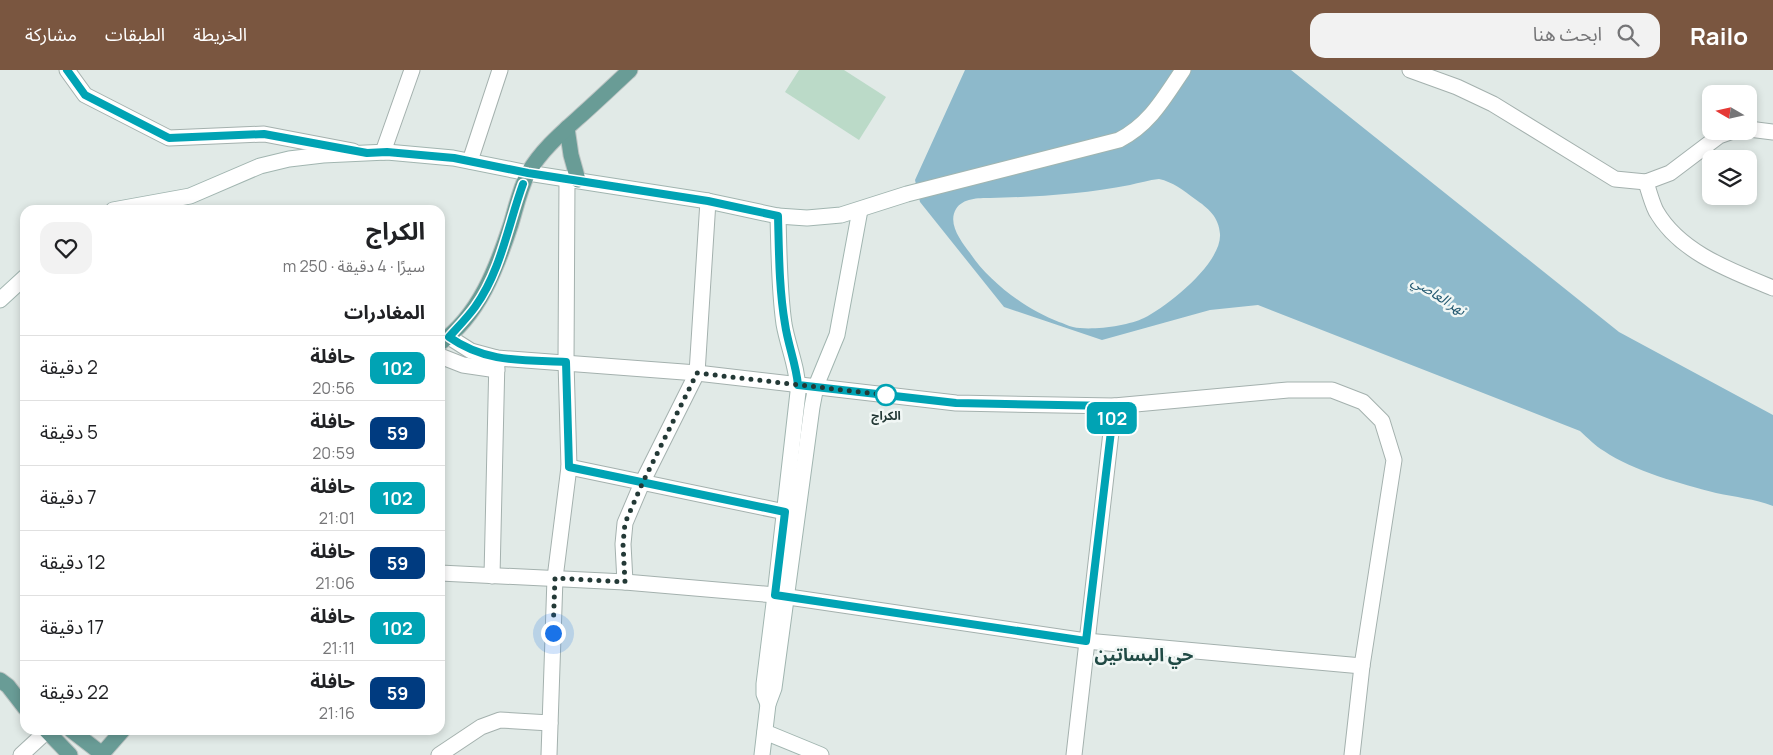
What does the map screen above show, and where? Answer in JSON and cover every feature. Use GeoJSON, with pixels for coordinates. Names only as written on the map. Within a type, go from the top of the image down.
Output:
{"type":"FeatureCollection","features":[{"type":"Feature","properties":{"kind":"main road"},"geometry":{"type":"LineString","coordinates":[[445,339],[475,306],[489,282],[503,249],[519,195],[528,173],[544,151],[630,70]]}},
{"type":"Feature","properties":{"kind":"main road"},"geometry":{"type":"LineString","coordinates":[[567,128],[572,179]]}},
{"type":"Feature","properties":{"kind":"main road"},"geometry":{"type":"LineString","coordinates":[[4,683],[20,693]]}},
{"type":"Feature","properties":{"kind":"main road"},"geometry":{"type":"LineString","coordinates":[[4,683],[20,702]]}},
{"type":"Feature","properties":{"kind":"main road"},"geometry":{"type":"LineString","coordinates":[[51,735],[70,755]]}},
{"type":"Feature","properties":{"kind":"main road"},"geometry":{"type":"LineString","coordinates":[[76,735],[102,754],[119,735]]}},
{"type":"Feature","properties":{"kind":"street"},"geometry":{"type":"LineString","coordinates":[[67,70],[85,95],[169,138],[264,134],[367,153]]}},
{"type":"Feature","properties":{"kind":"street"},"geometry":{"type":"LineString","coordinates":[[383,152],[412,70]]}},
{"type":"Feature","properties":{"kind":"street"},"geometry":{"type":"LineString","coordinates":[[470,161],[500,70]]}},
{"type":"Feature","properties":{"kind":"street"},"geometry":{"type":"LineString","coordinates":[[140,205],[190,196],[260,166],[288,159],[383,152],[420,154],[470,161],[528,173],[708,201],[778,216],[807,218],[841,215],[907,194],[1119,140],[1131,134],[1151,116],[1183,70]]}},
{"type":"Feature","properties":{"kind":"street"},"geometry":{"type":"LineString","coordinates":[[1410,70],[1457,87],[1493,104],[1615,179],[1646,182],[1670,173],[1714,140]]}},
{"type":"Feature","properties":{"kind":"street"},"geometry":{"type":"LineString","coordinates":[[1758,130],[1773,132]]}},
{"type":"Feature","properties":{"kind":"street"},"geometry":{"type":"LineString","coordinates":[[549,755],[555,578],[569,467],[566,362],[572,179]]}},
{"type":"Feature","properties":{"kind":"street"},"geometry":{"type":"LineString","coordinates":[[1646,182],[1656,211],[1670,230],[1693,249],[1727,269],[1773,288]]}},
{"type":"Feature","properties":{"kind":"street"},"geometry":{"type":"LineString","coordinates":[[625,582],[623,544],[625,523],[642,484],[697,373],[708,201]]}},
{"type":"Feature","properties":{"kind":"street"},"geometry":{"type":"LineString","coordinates":[[781,596],[816,386],[837,335],[860,210]]}},
{"type":"Feature","properties":{"kind":"street"},"geometry":{"type":"LineString","coordinates":[[762,755],[768,704],[774,688],[785,512],[798,385],[795,363],[788,343],[782,304],[778,216]]}},
{"type":"Feature","properties":{"kind":"street"},"geometry":{"type":"LineString","coordinates":[[0,300],[20,282]]}},
{"type":"Feature","properties":{"kind":"street"},"geometry":{"type":"LineString","coordinates":[[445,340],[472,351],[497,364]]}},
{"type":"Feature","properties":{"kind":"street"},"geometry":{"type":"LineString","coordinates":[[445,358],[463,365],[566,362],[697,373],[956,403],[1114,406],[1288,390],[1332,390],[1363,402],[1382,421],[1394,460],[1362,666],[1352,755]]}},
{"type":"Feature","properties":{"kind":"street"},"geometry":{"type":"LineString","coordinates":[[492,576],[497,364]]}},
{"type":"Feature","properties":{"kind":"street"},"geometry":{"type":"LineString","coordinates":[[1074,755],[1114,406]]}},
{"type":"Feature","properties":{"kind":"street"},"geometry":{"type":"LineString","coordinates":[[569,467],[642,484],[785,512]]}},
{"type":"Feature","properties":{"kind":"street"},"geometry":{"type":"LineString","coordinates":[[445,573],[625,582],[781,596],[1086,641],[1362,666]]}},
{"type":"Feature","properties":{"kind":"street"},"geometry":{"type":"LineString","coordinates":[[439,755],[481,727],[500,720],[550,723]]}},
{"type":"Feature","properties":{"kind":"street"},"geometry":{"type":"LineString","coordinates":[[764,732],[821,755]]}},
{"type":"Feature","properties":{"kind":"street"},"geometry":{"type":"LineString","coordinates":[[21,755],[49,735]]}},
{"type":"Feature","properties":{"kind":"green space"},"geometry":{"type":"Polygon","coordinates":[[[799,70],[844,70],[886,97],[859,140],[785,92],[799,70]]]}},
{"type":"Feature","properties":{"kind":"water","name":"نهر العاصي"},"geometry":{"type":"Polygon","coordinates":[[[965,70],[1291,70],[1619,332],[1773,415],[1773,506],[1716,493],[1643,471],[1601,449],[1580,431],[1258,305],[1210,310],[1102,340],[1004,307],[920,202],[915,180],[965,70]],[[1155,179],[1078,193],[971,199],[959,205],[956,209],[953,221],[954,227],[963,244],[987,274],[1010,294],[1034,310],[1071,327],[1099,328],[1129,323],[1144,318],[1179,294],[1203,270],[1212,258],[1218,245],[1219,228],[1212,214],[1182,190],[1164,180],[1155,179]]]}},
{"type":"Feature","properties":{"kind":"bus line","name":"102"},"geometry":{"type":"LineString","coordinates":[[67,70],[85,95],[169,138],[264,134],[367,153],[387,152],[454,158],[528,173],[708,201],[778,216],[784,324],[795,363],[798,385],[956,403],[1114,406],[1086,641],[775,595],[785,512],[642,484],[569,467],[566,362],[497,358],[472,351],[449,337],[475,306],[489,282],[503,249],[523,184]]}},
{"type":"Feature","properties":{"kind":"place","name":"الكراج"},"geometry":{"type":"Point","coordinates":[886,395]}},
{"type":"Feature","properties":{"kind":"district","name":"حي البساتين"},"geometry":{"type":"Point","coordinates":[1144,654]}},
{"type":"Feature","properties":{"kind":"route"},"geometry":{"type":"LineString","coordinates":[[553,633],[555,578],[625,582],[623,544],[625,523],[642,484],[697,373],[886,395]]}}]}
